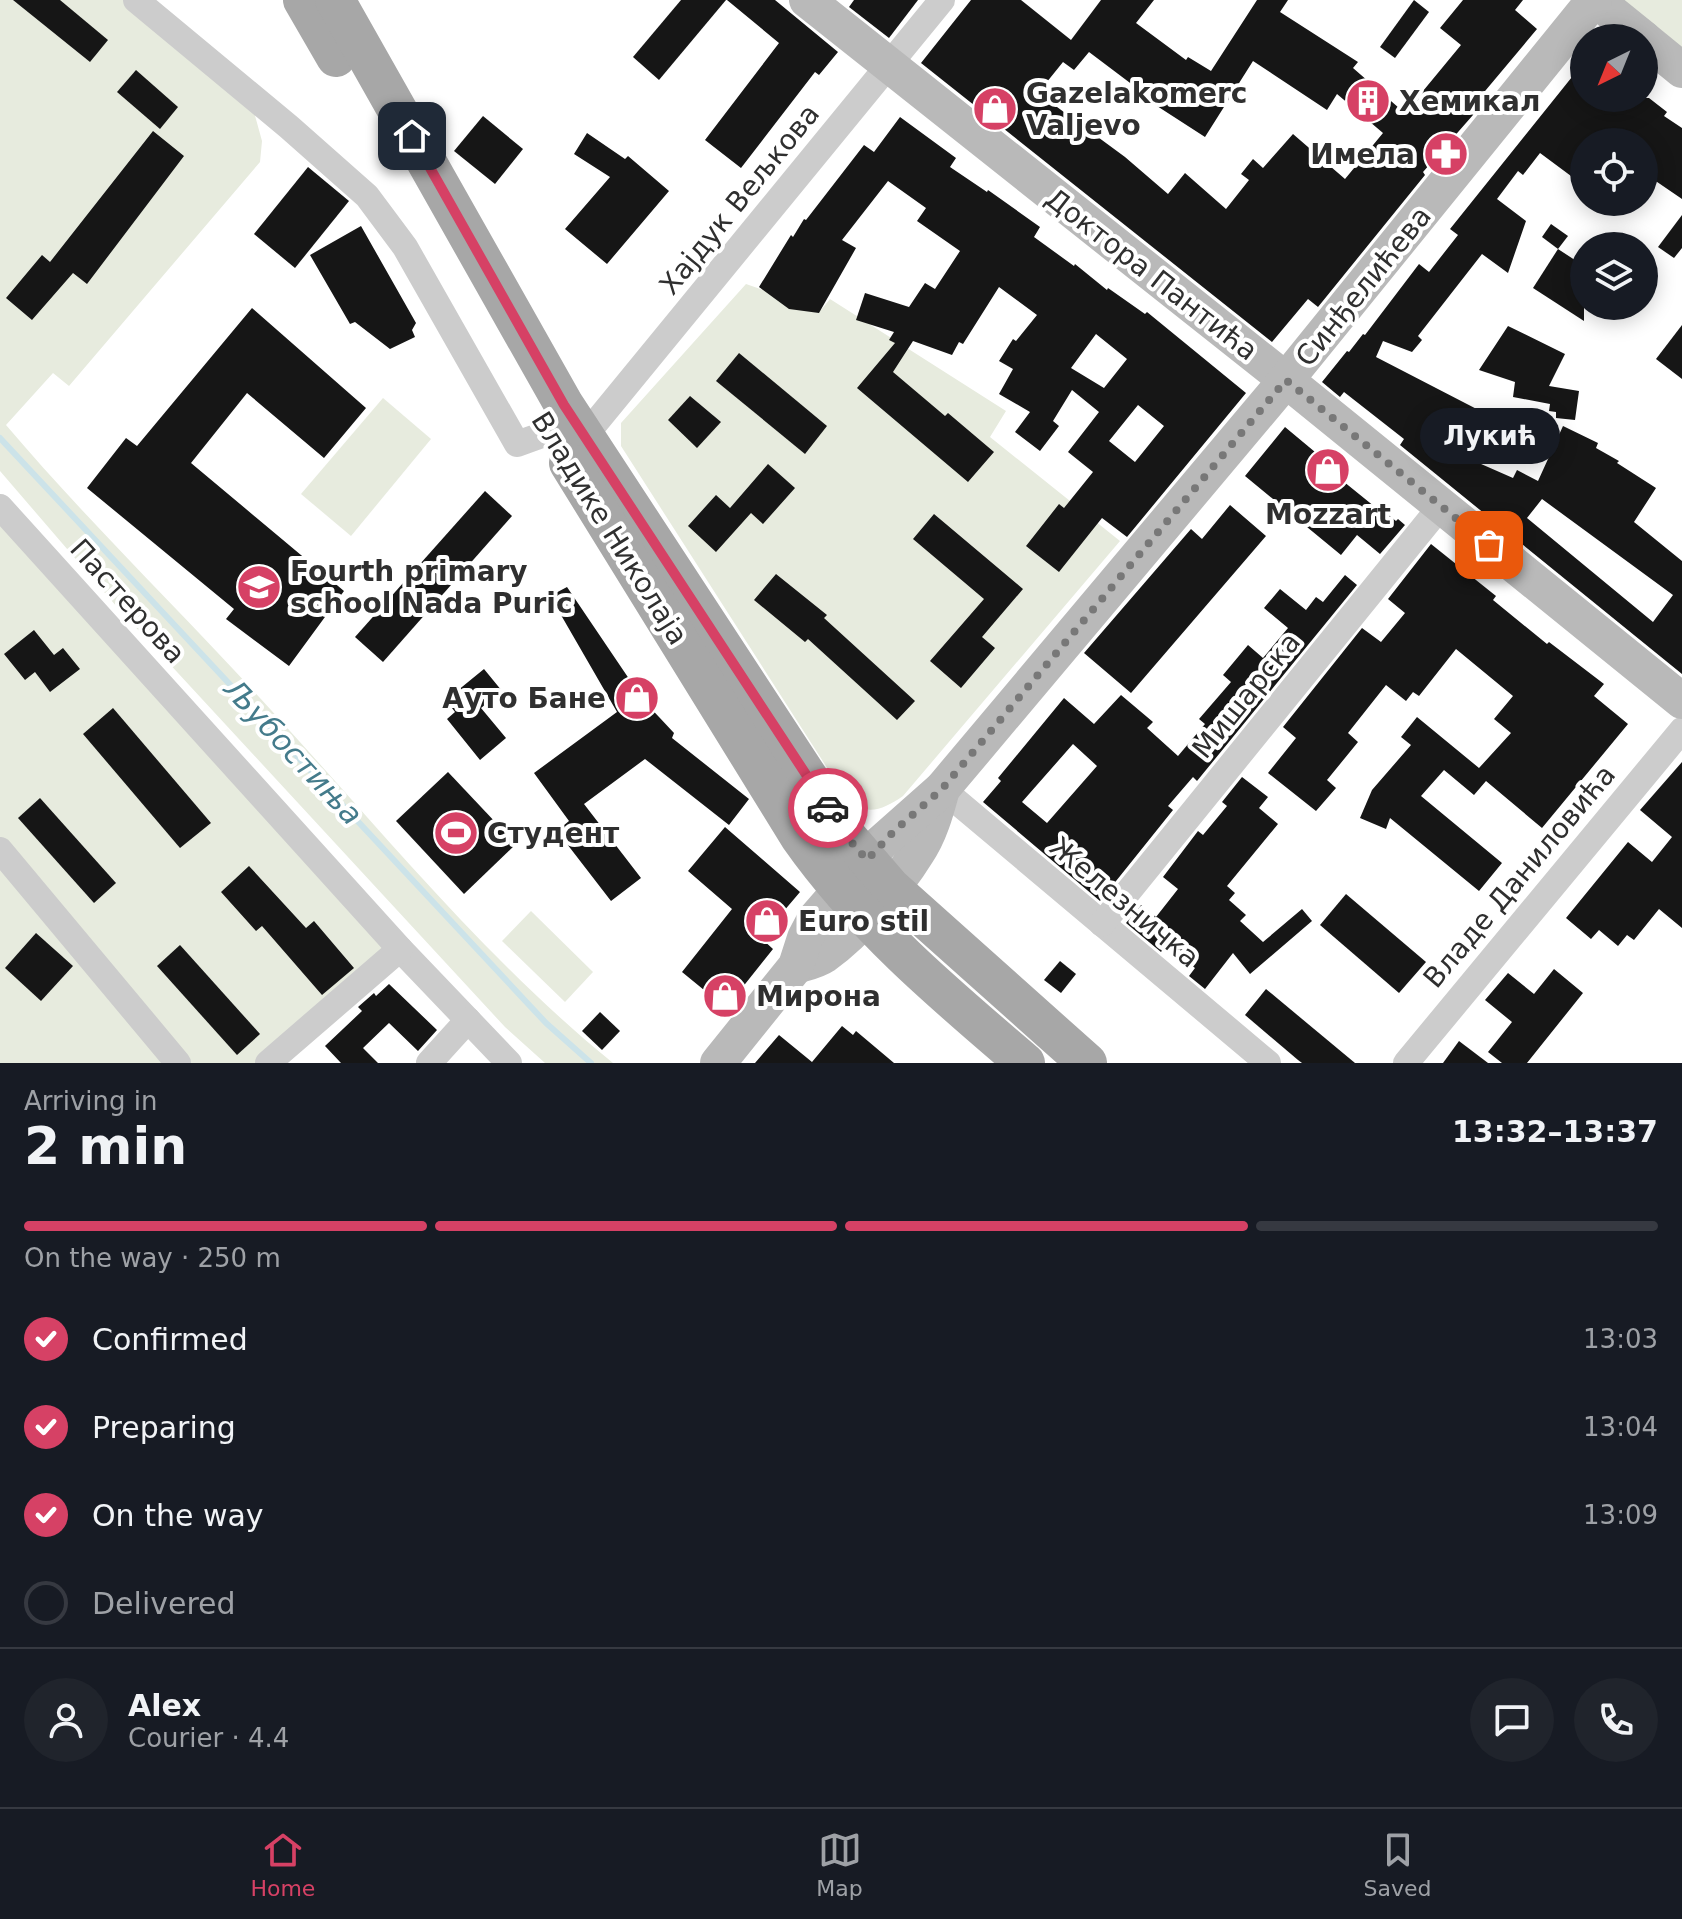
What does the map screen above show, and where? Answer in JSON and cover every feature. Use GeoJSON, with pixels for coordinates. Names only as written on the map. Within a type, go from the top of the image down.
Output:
{"type":"FeatureCollection","features":[{"type":"Feature","properties":{"kind":"main road","name":"Владике Николаја"},"geometry":{"type":"LineString","coordinates":[[303,0],[551,438],[800,837],[852,904],[1025,1063]]}},
{"type":"Feature","properties":{"kind":"main road","name":"Владике Николаја"},"geometry":{"type":"LineString","coordinates":[[335,0],[551,438],[847,837],[879,874],[1087,1063]]}},
{"type":"Feature","properties":{"kind":"street"},"geometry":{"type":"LineString","coordinates":[[136,0],[367,196],[405,247],[471,360],[551,438]]}},
{"type":"Feature","properties":{"kind":"street","name":"Доктора Пантића"},"geometry":{"type":"LineString","coordinates":[[807,0],[1286,380],[1682,701]]}},
{"type":"Feature","properties":{"kind":"street","name":"Хајдук Вељкова"},"geometry":{"type":"LineString","coordinates":[[551,438],[890,66],[942,0]]}},
{"type":"Feature","properties":{"kind":"street"},"geometry":{"type":"LineString","coordinates":[[1595,0],[1625,24]]}},
{"type":"Feature","properties":{"kind":"street","name":"Синђелићева"},"geometry":{"type":"LineString","coordinates":[[718,1063],[796,966],[815,919],[852,904],[879,874],[918,853],[936,812],[942,789],[1286,380],[1595,0]]}},
{"type":"Feature","properties":{"kind":"street"},"geometry":{"type":"LineString","coordinates":[[1658,50],[1682,70]]}},
{"type":"Feature","properties":{"kind":"street","name":"Мишарска"},"geometry":{"type":"LineString","coordinates":[[1102,924],[1441,506]]}},
{"type":"Feature","properties":{"kind":"street","name":"Пастерова"},"geometry":{"type":"LineString","coordinates":[[0,507],[400,949],[509,1063]]}},
{"type":"Feature","properties":{"kind":"street","name":"Владе Даниловића"},"geometry":{"type":"LineString","coordinates":[[1406,1063],[1682,730]]}},
{"type":"Feature","properties":{"kind":"street","name":"Железничка"},"geometry":{"type":"LineString","coordinates":[[942,789],[1268,1063]]}},
{"type":"Feature","properties":{"kind":"street"},"geometry":{"type":"LineString","coordinates":[[0,850],[178,1063]]}},
{"type":"Feature","properties":{"kind":"street"},"geometry":{"type":"LineString","coordinates":[[268,1063],[400,949]]}},
{"type":"Feature","properties":{"kind":"street"},"geometry":{"type":"LineString","coordinates":[[429,1063],[468,1020]]}},
{"type":"Feature","properties":{"kind":"shaded area"},"geometry":{"type":"Polygon","coordinates":[[[0,0],[136,0],[249,94],[262,141],[260,162],[69,386],[53,373],[6,425],[478,938],[566,1023],[613,1063],[545,1063],[505,1027],[117,607],[0,471],[0,0]]]}},
{"type":"Feature","properties":{"kind":"shaded area"},"geometry":{"type":"Polygon","coordinates":[[[1596,0],[1682,0],[1682,70],[1658,50],[1658,24],[1625,24],[1596,0]]]}},
{"type":"Feature","properties":{"kind":"shaded area"},"geometry":{"type":"Polygon","coordinates":[[[746,284],[821,310],[830,299],[1006,411],[990,437],[1120,541],[903,796],[876,809],[863,809],[849,802],[621,446],[621,423],[746,284]]]}},
{"type":"Feature","properties":{"kind":"shaded area"},"geometry":{"type":"Polygon","coordinates":[[[383,398],[431,439],[351,536],[301,494],[383,398]]]}},
{"type":"Feature","properties":{"kind":"shaded area"},"geometry":{"type":"Polygon","coordinates":[[[0,507],[400,949],[268,1063],[0,1063],[0,507]]]}},
{"type":"Feature","properties":{"kind":"shaded area","name":"Студент"},"geometry":{"type":"Polygon","coordinates":[[[531,911],[593,972],[565,1002],[502,941],[531,911]]]}},
{"type":"Feature","properties":{"kind":"building"},"geometry":{"type":"Polygon","coordinates":[[[13,0],[60,0],[108,40],[90,62],[13,0]]]}},
{"type":"Feature","properties":{"kind":"building"},"geometry":{"type":"Polygon","coordinates":[[[681,0],[726,0],[659,80],[633,57],[681,0]]]}},
{"type":"Feature","properties":{"kind":"building"},"geometry":{"type":"Polygon","coordinates":[[[727,0],[775,0],[838,52],[819,75],[815,72],[741,168],[705,140],[779,43],[727,0]]]}},
{"type":"Feature","properties":{"kind":"building"},"geometry":{"type":"Polygon","coordinates":[[[854,0],[918,0],[889,38],[849,7],[854,0]]]}},
{"type":"Feature","properties":{"kind":"building"},"geometry":{"type":"Polygon","coordinates":[[[971,0],[1021,0],[1071,40],[1101,0],[1154,0],[1136,23],[1186,60],[1188,57],[1211,71],[1257,0],[1288,0],[1280,12],[1358,62],[1353,68],[1399,108],[1403,104],[1409,108],[1461,45],[1440,28],[1463,0],[1523,0],[1515,10],[1537,29],[1475,103],[1480,107],[1423,172],[1425,175],[1318,307],[1308,299],[1272,342],[921,63],[971,0]],[[1089,52],[1074,70],[1063,62],[1038,93],[1125,157],[1168,194],[1185,173],[1226,209],[1249,180],[1241,174],[1253,159],[1263,168],[1293,134],[1345,179],[1383,133],[1337,94],[1327,110],[1253,61],[1205,137],[1089,52]]]}},
{"type":"Feature","properties":{"kind":"building"},"geometry":{"type":"Polygon","coordinates":[[[1414,0],[1429,12],[1395,58],[1380,47],[1414,0]]]}},
{"type":"Feature","properties":{"kind":"building"},"geometry":{"type":"Polygon","coordinates":[[[136,70],[178,107],[160,129],[117,92],[136,70]]]}},
{"type":"Feature","properties":{"kind":"building"},"geometry":{"type":"Polygon","coordinates":[[[1570,79],[1570,112],[1658,112],[1658,105],[1667,112],[1664,116],[1682,128],[1682,199],[1658,183],[1658,128],[1570,128],[1570,175],[1540,153],[1523,175],[1518,171],[1497,199],[1526,221],[1508,273],[1482,254],[1418,336],[1422,340],[1412,352],[1383,341],[1376,357],[1494,418],[1472,460],[1513,478],[1517,470],[1538,481],[1563,426],[1598,443],[1596,448],[1656,488],[1634,522],[1682,561],[1682,674],[1400,445],[1404,439],[1344,392],[1340,397],[1322,382],[1347,351],[1365,335],[1419,264],[1429,272],[1458,235],[1450,229],[1570,79]],[[1542,499],[1527,518],[1653,622],[1673,595],[1542,499]]]}},
{"type":"Feature","properties":{"kind":"building"},"geometry":{"type":"Polygon","coordinates":[[[483,116],[523,149],[495,184],[454,151],[483,116]]]}},
{"type":"Feature","properties":{"kind":"building"},"geometry":{"type":"Polygon","coordinates":[[[900,117],[956,158],[950,167],[1040,227],[1034,237],[1107,290],[1145,314],[1147,312],[1246,393],[1127,537],[1102,518],[1059,572],[1026,546],[1059,504],[1064,508],[1093,472],[1068,452],[1099,412],[1072,390],[1053,421],[1059,426],[1040,451],[1015,432],[1030,412],[999,394],[1013,369],[999,361],[1013,339],[1016,341],[1037,315],[999,287],[963,344],[959,342],[952,355],[913,341],[893,372],[994,452],[968,482],[857,388],[895,343],[889,340],[894,332],[856,320],[865,293],[909,307],[925,283],[935,289],[960,251],[917,221],[926,208],[888,181],[842,240],[856,248],[819,313],[789,309],[759,287],[791,235],[793,237],[864,145],[874,152],[900,117]],[[1096,334],[1071,368],[1104,388],[1127,359],[1096,334]],[[1138,405],[1109,441],[1135,462],[1164,426],[1138,405]]]}},
{"type":"Feature","properties":{"kind":"building"},"geometry":{"type":"Polygon","coordinates":[[[153,131],[184,156],[87,284],[73,273],[32,320],[6,298],[42,255],[50,262],[153,131]]]}},
{"type":"Feature","properties":{"kind":"building"},"geometry":{"type":"Polygon","coordinates":[[[587,133],[625,159],[628,156],[669,191],[607,264],[565,229],[610,177],[574,154],[587,133]]]}},
{"type":"Feature","properties":{"kind":"building"},"geometry":{"type":"Polygon","coordinates":[[[308,167],[349,201],[295,268],[254,234],[308,167]]]}},
{"type":"Feature","properties":{"kind":"building"},"geometry":{"type":"Polygon","coordinates":[[[1682,215],[1682,248],[1674,258],[1658,247],[1682,215]]]}},
{"type":"Feature","properties":{"kind":"building"},"geometry":{"type":"Polygon","coordinates":[[[1551,224],[1568,236],[1558,249],[1542,237],[1551,224]]]}},
{"type":"Feature","properties":{"kind":"building"},"geometry":{"type":"Polygon","coordinates":[[[361,226],[416,323],[412,330],[415,337],[390,349],[355,322],[350,324],[310,255],[361,226]]]}},
{"type":"Feature","properties":{"kind":"building"},"geometry":{"type":"Polygon","coordinates":[[[1558,249],[1570,257],[1570,312],[1533,288],[1558,249]]]}},
{"type":"Feature","properties":{"kind":"building"},"geometry":{"type":"Polygon","coordinates":[[[252,308],[366,408],[324,458],[247,393],[191,463],[344,591],[289,666],[226,619],[234,609],[87,488],[126,438],[137,446],[252,308]]]}},
{"type":"Feature","properties":{"kind":"building"},"geometry":{"type":"Polygon","coordinates":[[[1682,325],[1682,379],[1656,359],[1682,325]]]}},
{"type":"Feature","properties":{"kind":"building"},"geometry":{"type":"Polygon","coordinates":[[[1508,326],[1565,354],[1549,386],[1579,391],[1575,420],[1556,418],[1556,412],[1549,411],[1550,404],[1513,397],[1515,382],[1479,370],[1508,326]]]}},
{"type":"Feature","properties":{"kind":"building"},"geometry":{"type":"Polygon","coordinates":[[[739,353],[827,426],[805,454],[716,381],[739,353]]]}},
{"type":"Feature","properties":{"kind":"building"},"geometry":{"type":"Polygon","coordinates":[[[690,396],[721,422],[697,448],[668,420],[690,396]]]}},
{"type":"Feature","properties":{"kind":"building"},"geometry":{"type":"Polygon","coordinates":[[[1285,427],[1315,452],[1312,456],[1380,511],[1405,525],[1380,554],[1357,535],[1341,555],[1245,476],[1285,427]]]}},
{"type":"Feature","properties":{"kind":"building"},"geometry":{"type":"Polygon","coordinates":[[[768,464],[795,488],[763,524],[751,513],[716,552],[688,526],[716,495],[730,508],[768,464]]]}},
{"type":"Feature","properties":{"kind":"building"},"geometry":{"type":"Polygon","coordinates":[[[485,491],[512,516],[383,662],[355,637],[485,491]]]}},
{"type":"Feature","properties":{"kind":"building"},"geometry":{"type":"Polygon","coordinates":[[[1230,505],[1266,536],[1131,693],[1084,653],[1191,529],[1202,539],[1230,505]]]}},
{"type":"Feature","properties":{"kind":"building"},"geometry":{"type":"Polygon","coordinates":[[[934,514],[1023,589],[982,637],[995,648],[961,688],[930,661],[984,599],[913,539],[934,514]]]}},
{"type":"Feature","properties":{"kind":"building"},"geometry":{"type":"Polygon","coordinates":[[[1431,544],[1496,596],[1493,600],[1547,644],[1549,642],[1604,684],[1594,696],[1628,724],[1542,828],[1486,781],[1474,795],[1444,770],[1421,796],[1502,863],[1479,891],[1390,818],[1386,829],[1360,818],[1372,790],[1411,745],[1401,737],[1417,717],[1479,768],[1511,733],[1494,719],[1513,696],[1456,649],[1419,696],[1413,692],[1406,701],[1386,685],[1348,733],[1358,742],[1327,780],[1336,788],[1316,811],[1268,773],[1296,738],[1283,727],[1362,628],[1381,642],[1405,613],[1388,599],[1431,544]]]}},
{"type":"Feature","properties":{"kind":"building"},"geometry":{"type":"Polygon","coordinates":[[[776,574],[827,615],[824,618],[915,701],[897,720],[808,639],[805,642],[754,600],[776,574]]]}},
{"type":"Feature","properties":{"kind":"building"},"geometry":{"type":"Polygon","coordinates":[[[1345,575],[1357,585],[1197,781],[1193,777],[1168,806],[1173,810],[1100,901],[983,802],[1001,781],[998,778],[1064,698],[1094,724],[1121,695],[1153,722],[1147,728],[1178,756],[1205,724],[1199,719],[1231,682],[1223,675],[1248,645],[1263,658],[1288,628],[1264,608],[1280,589],[1306,610],[1316,597],[1323,602],[1345,575]],[[1073,744],[1022,802],[1047,823],[1097,766],[1073,744]]]}},
{"type":"Feature","properties":{"kind":"building"},"geometry":{"type":"Polygon","coordinates":[[[567,587],[644,701],[674,733],[672,738],[749,799],[729,825],[645,759],[584,804],[641,878],[611,901],[557,831],[569,821],[534,773],[617,712],[550,596],[567,587]]]}},
{"type":"Feature","properties":{"kind":"building"},"geometry":{"type":"Polygon","coordinates":[[[34,630],[54,655],[63,648],[80,669],[50,692],[35,672],[25,680],[4,654],[34,630]]]}},
{"type":"Feature","properties":{"kind":"building"},"geometry":{"type":"Polygon","coordinates":[[[484,669],[502,691],[481,708],[506,738],[480,760],[447,719],[455,712],[446,700],[484,669]]]}},
{"type":"Feature","properties":{"kind":"building"},"geometry":{"type":"Polygon","coordinates":[[[113,708],[211,823],[180,848],[83,734],[113,708]]]}},
{"type":"Feature","properties":{"kind":"building"},"geometry":{"type":"Polygon","coordinates":[[[1682,762],[1682,928],[1659,909],[1634,940],[1627,935],[1618,946],[1599,930],[1591,939],[1566,918],[1628,842],[1652,862],[1672,837],[1640,810],[1682,762]]]}},
{"type":"Feature","properties":{"kind":"building","name":"Студент"},"geometry":{"type":"Polygon","coordinates":[[[448,772],[516,844],[464,894],[396,821],[448,772]]]}},
{"type":"Feature","properties":{"kind":"building"},"geometry":{"type":"Polygon","coordinates":[[[1242,777],[1268,797],[1259,808],[1278,824],[1227,886],[1235,893],[1229,900],[1246,915],[1240,921],[1263,942],[1302,909],[1312,921],[1250,974],[1233,953],[1205,989],[1189,976],[1195,968],[1166,945],[1161,952],[1126,923],[1141,905],[1156,917],[1178,889],[1163,877],[1198,831],[1203,835],[1227,806],[1222,802],[1242,777]]]}},
{"type":"Feature","properties":{"kind":"building"},"geometry":{"type":"Polygon","coordinates":[[[40,798],[116,883],[94,903],[18,818],[40,798]]]}},
{"type":"Feature","properties":{"kind":"building"},"geometry":{"type":"Polygon","coordinates":[[[725,827],[800,892],[761,938],[773,949],[726,1008],[682,972],[732,909],[688,871],[725,827]]]}},
{"type":"Feature","properties":{"kind":"building"},"geometry":{"type":"Polygon","coordinates":[[[249,866],[306,928],[314,921],[354,968],[322,995],[262,926],[256,931],[221,892],[249,866]]]}},
{"type":"Feature","properties":{"kind":"building"},"geometry":{"type":"Polygon","coordinates":[[[1346,894],[1426,962],[1399,993],[1320,925],[1346,894]]]}},
{"type":"Feature","properties":{"kind":"building"},"geometry":{"type":"Polygon","coordinates":[[[36,933],[73,966],[41,1001],[5,968],[36,933]]]}},
{"type":"Feature","properties":{"kind":"building"},"geometry":{"type":"Polygon","coordinates":[[[180,945],[260,1034],[237,1055],[157,966],[180,945]]]}},
{"type":"Feature","properties":{"kind":"building"},"geometry":{"type":"Polygon","coordinates":[[[1060,961],[1076,974],[1061,993],[1044,980],[1060,961]]]}},
{"type":"Feature","properties":{"kind":"building"},"geometry":{"type":"Polygon","coordinates":[[[1554,969],[1583,993],[1527,1063],[1502,1063],[1488,1052],[1512,1022],[1485,1000],[1508,973],[1534,994],[1554,969]]]}},
{"type":"Feature","properties":{"kind":"building"},"geometry":{"type":"Polygon","coordinates":[[[389,984],[437,1030],[418,1051],[389,1023],[363,1048],[378,1063],[341,1063],[325,1046],[362,1011],[358,1007],[389,984]]]}},
{"type":"Feature","properties":{"kind":"building"},"geometry":{"type":"Polygon","coordinates":[[[1266,989],[1355,1063],[1302,1063],[1298,1060],[1245,1015],[1266,989]]]}},
{"type":"Feature","properties":{"kind":"building"},"geometry":{"type":"Polygon","coordinates":[[[600,1012],[620,1031],[602,1050],[582,1031],[600,1012]]]}},
{"type":"Feature","properties":{"kind":"building"},"geometry":{"type":"Polygon","coordinates":[[[842,1026],[853,1035],[856,1031],[894,1063],[755,1063],[779,1035],[812,1062],[842,1026]]]}},
{"type":"Feature","properties":{"kind":"building"},"geometry":{"type":"Polygon","coordinates":[[[1459,1041],[1488,1063],[1443,1063],[1459,1041]]]}},
{"type":"Feature","properties":{"kind":"waterway","name":"Љубостиња"},"geometry":{"type":"LineString","coordinates":[[0,438],[546,1023],[591,1063]]}},
{"type":"Feature","properties":{"kind":"way so far"},"geometry":{"type":"LineString","coordinates":[[828,808],[867,860],[881,843],[942,789],[1286,380],[1489,545]]}},
{"type":"Feature","properties":{"kind":"place","name":"Хемикал"},"geometry":{"type":"Point","coordinates":[1368,101]}},
{"type":"Feature","properties":{"kind":"place","name":"Gazelakomerc Valjevo"},"geometry":{"type":"Point","coordinates":[995,109]}},
{"type":"Feature","properties":{"kind":"place","name":"Имела"},"geometry":{"type":"Point","coordinates":[1446,154]}},
{"type":"Feature","properties":{"kind":"place","name":"Mozzart"},"geometry":{"type":"Point","coordinates":[1328,470]}},
{"type":"Feature","properties":{"kind":"place","name":"Лукић"},"geometry":{"type":"Point","coordinates":[1489,545]}},
{"type":"Feature","properties":{"kind":"place","name":"Fourth primary school Nada Puric"},"geometry":{"type":"Point","coordinates":[259,587]}},
{"type":"Feature","properties":{"kind":"place","name":"Ауто Бане"},"geometry":{"type":"Point","coordinates":[637,698]}},
{"type":"Feature","properties":{"kind":"place","name":"Студент"},"geometry":{"type":"Point","coordinates":[456,833]}},
{"type":"Feature","properties":{"kind":"place","name":"Euro stil"},"geometry":{"type":"Point","coordinates":[767,921]}},
{"type":"Feature","properties":{"kind":"place","name":"Мирона"},"geometry":{"type":"Point","coordinates":[725,996]}},
{"type":"Feature","properties":{"kind":"route"},"geometry":{"type":"LineString","coordinates":[[412,136],[564,405],[828,808]]}}]}
